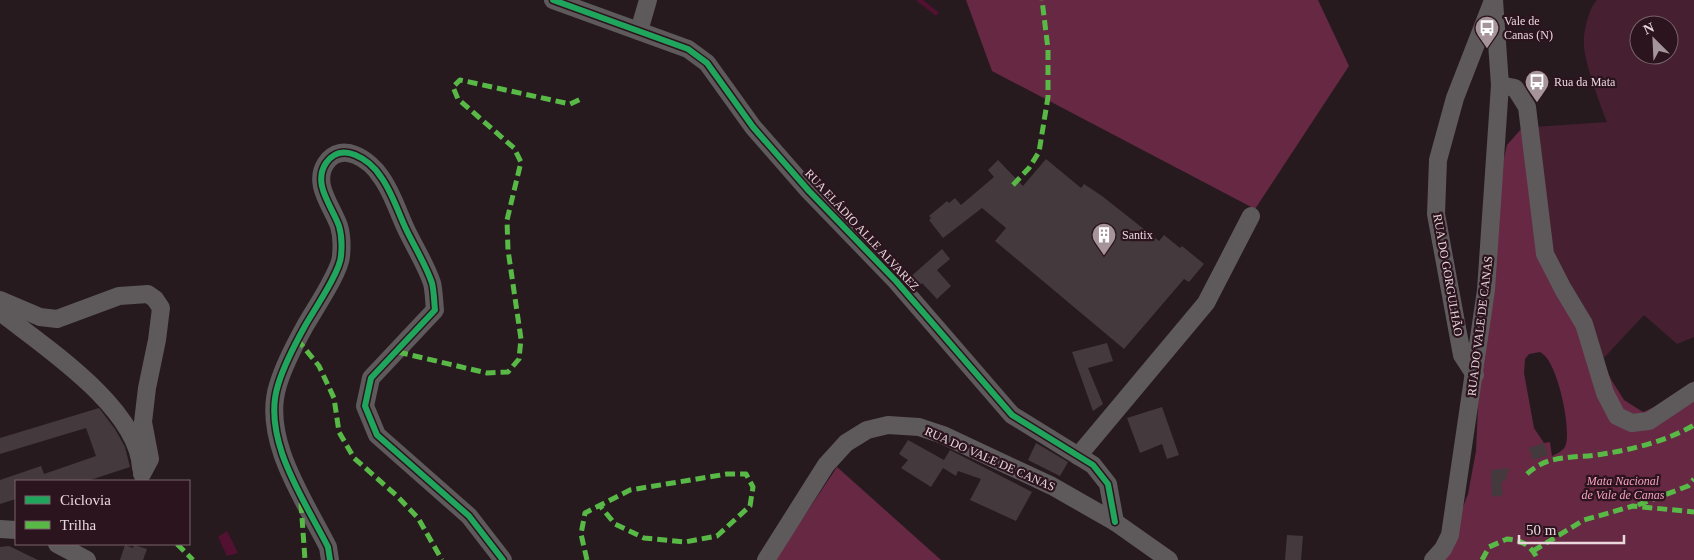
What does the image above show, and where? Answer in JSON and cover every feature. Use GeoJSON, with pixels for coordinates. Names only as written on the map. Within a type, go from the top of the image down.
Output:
{"type":"FeatureCollection","features":[{"type":"Feature","properties":{"kind":"street","name":"RUA ELÁDIO ALLE ALVAREZ"},"geometry":{"type":"LineString","coordinates":[[553,0],[688,49],[707,64],[753,127],[809,191],[896,281],[1012,416],[1093,465],[1108,484],[1114,522]]}},
{"type":"Feature","properties":{"kind":"street"},"geometry":{"type":"LineString","coordinates":[[639,31],[648,0]]}},
{"type":"Feature","properties":{"kind":"street","name":"RUA DO VALE DE CANAS"},"geometry":{"type":"LineString","coordinates":[[1433,560],[1443,549],[1450,535],[1486,290],[1500,85],[1494,0]]}},
{"type":"Feature","properties":{"kind":"street","name":"RUA DO GORGULHÃO"},"geometry":{"type":"LineString","coordinates":[[1475,375],[1462,354],[1436,214],[1438,160],[1454,98],[1494,0]]}},
{"type":"Feature","properties":{"kind":"street"},"geometry":{"type":"LineString","coordinates":[[1500,85],[1516,88],[1527,107],[1545,254],[1584,324],[1606,393],[1617,416],[1632,423],[1649,421],[1694,391]]}},
{"type":"Feature","properties":{"kind":"street"},"geometry":{"type":"LineString","coordinates":[[330,560],[328,547],[282,457],[276,428],[275,405],[277,386],[297,339],[341,259],[342,240],[339,226],[321,186],[321,172],[327,162],[336,154],[346,152],[358,155],[381,177],[432,284],[435,310],[372,378],[365,406],[377,435],[469,516],[504,560]]}},
{"type":"Feature","properties":{"kind":"street"},"geometry":{"type":"LineString","coordinates":[[1078,456],[1206,303],[1251,216]]}},
{"type":"Feature","properties":{"kind":"street"},"geometry":{"type":"LineString","coordinates":[[0,300],[40,317],[57,319],[119,296],[148,294],[155,299],[161,308],[157,340],[146,388],[143,422],[150,459],[141,478]]}},
{"type":"Feature","properties":{"kind":"street"},"geometry":{"type":"LineString","coordinates":[[0,312],[78,373],[124,420],[141,459],[141,478]]}},
{"type":"Feature","properties":{"kind":"street","name":"RUA DO VALE DE CANAS"},"geometry":{"type":"LineString","coordinates":[[766,560],[826,465],[839,450],[846,443],[867,430],[888,425],[919,427],[943,435],[1052,486],[1114,522],[1169,560]]}},
{"type":"Feature","properties":{"kind":"street"},"geometry":{"type":"LineString","coordinates":[[59,545],[88,560]]}},
{"type":"Feature","properties":{"kind":"shaded area"},"geometry":{"type":"Polygon","coordinates":[[[1597,0],[1694,0],[1694,337],[1677,344],[1644,315],[1601,361],[1554,284],[1522,128],[1607,122],[1593,83],[1585,52],[1584,39],[1589,14],[1597,0]]]}},
{"type":"Feature","properties":{"kind":"shaded area"},"geometry":{"type":"Polygon","coordinates":[[[227,531],[238,553],[227,556],[218,537],[227,531]]]}},
{"type":"Feature","properties":{"kind":"green space"},"geometry":{"type":"Polygon","coordinates":[[[966,0],[1318,0],[1349,66],[1255,209],[992,71],[966,0]]]}},
{"type":"Feature","properties":{"kind":"green space","name":"Mata Nacional de Vale de Canas"},"geometry":{"type":"Polygon","coordinates":[[[1522,128],[1550,262],[1612,381],[1624,400],[1643,412],[1668,401],[1694,381],[1694,560],[1428,560],[1460,515],[1468,494],[1476,451],[1479,385],[1502,167],[1507,145],[1522,128]],[[1540,352],[1529,354],[1525,359],[1524,373],[1534,428],[1544,443],[1550,442],[1552,456],[1564,448],[1567,435],[1564,409],[1557,379],[1546,357],[1540,352]]]}},
{"type":"Feature","properties":{"kind":"green space"},"geometry":{"type":"Polygon","coordinates":[[[837,467],[941,560],[775,560],[837,467]]]}},
{"type":"Feature","properties":{"kind":"building","name":"Santix"},"geometry":{"type":"Polygon","coordinates":[[[1046,159],[1081,188],[1084,184],[1102,196],[1159,241],[1164,235],[1180,248],[1182,246],[1204,264],[1189,282],[1184,279],[1124,349],[995,241],[1006,228],[982,208],[943,238],[929,220],[931,218],[929,216],[947,201],[949,203],[955,198],[961,205],[994,177],[988,170],[998,160],[1023,186],[1046,159]]]}},
{"type":"Feature","properties":{"kind":"building"},"geometry":{"type":"Polygon","coordinates":[[[942,249],[950,259],[937,270],[951,286],[937,299],[922,283],[917,288],[908,279],[942,249]]]}},
{"type":"Feature","properties":{"kind":"building"},"geometry":{"type":"Polygon","coordinates":[[[1107,343],[1113,361],[1088,368],[1103,404],[1093,411],[1072,352],[1107,343]]]}},
{"type":"Feature","properties":{"kind":"building"},"geometry":{"type":"Polygon","coordinates":[[[1162,407],[1179,455],[1167,459],[1162,444],[1140,453],[1127,418],[1162,407]]]}},
{"type":"Feature","properties":{"kind":"building"},"geometry":{"type":"Polygon","coordinates":[[[99,408],[115,429],[125,447],[130,467],[90,480],[15,480],[15,499],[0,504],[0,480],[41,466],[44,474],[96,456],[86,428],[0,454],[0,438],[99,408]]]}},
{"type":"Feature","properties":{"kind":"building"},"geometry":{"type":"Polygon","coordinates":[[[908,440],[944,460],[950,450],[1032,492],[1016,521],[970,500],[981,479],[958,471],[956,476],[943,468],[931,487],[901,468],[908,460],[899,454],[908,440]]]}},
{"type":"Feature","properties":{"kind":"building"},"geometry":{"type":"Polygon","coordinates":[[[1036,443],[1068,462],[1060,476],[1028,460],[1036,443]]]}},
{"type":"Feature","properties":{"kind":"building"},"geometry":{"type":"Polygon","coordinates":[[[1544,443],[1548,455],[1533,460],[1529,448],[1544,443]]]}},
{"type":"Feature","properties":{"kind":"building"},"geometry":{"type":"Polygon","coordinates":[[[1509,468],[1505,481],[1501,482],[1503,495],[1492,497],[1491,470],[1509,468]]]}},
{"type":"Feature","properties":{"kind":"building"},"geometry":{"type":"Polygon","coordinates":[[[1287,535],[1303,536],[1301,560],[1285,560],[1287,535]]]}},
{"type":"Feature","properties":{"kind":"building"},"geometry":{"type":"Polygon","coordinates":[[[125,545],[133,548],[134,545],[147,549],[143,560],[120,560],[125,545]]]}},
{"type":"Feature","properties":{"kind":"building"},"geometry":{"type":"Polygon","coordinates":[[[9,546],[38,560],[0,560],[0,547],[9,546]]]}},
{"type":"Feature","properties":{"kind":"waterway"},"geometry":{"type":"LineString","coordinates":[[919,0],[936,13]]}},
{"type":"Feature","properties":{"kind":"marked path"},"geometry":{"type":"LineString","coordinates":[[1013,185],[1029,168],[1039,152],[1048,97],[1048,49],[1042,0]]}},
{"type":"Feature","properties":{"kind":"marked path"},"geometry":{"type":"LineString","coordinates":[[398,352],[487,373],[508,372],[519,359],[521,339],[508,250],[507,220],[521,162],[514,148],[458,99],[453,87],[460,80],[570,104],[583,98]]}},
{"type":"Feature","properties":{"kind":"marked path"},"geometry":{"type":"LineString","coordinates":[[297,339],[319,366],[334,398],[339,432],[354,458],[397,496],[418,518],[442,560]]}},
{"type":"Feature","properties":{"kind":"marked path"},"geometry":{"type":"LineString","coordinates":[[1527,474],[1535,467],[1553,460],[1603,454],[1638,447],[1673,436],[1694,425]]}},
{"type":"Feature","properties":{"kind":"marked path"},"geometry":{"type":"LineString","coordinates":[[587,560],[581,534],[585,513],[630,490],[727,474],[746,474],[753,487],[750,506],[717,536],[685,542],[644,538],[615,524],[601,507]]}},
{"type":"Feature","properties":{"kind":"marked path"},"geometry":{"type":"LineString","coordinates":[[1638,505],[1688,486],[1694,479]]}},
{"type":"Feature","properties":{"kind":"marked path"},"geometry":{"type":"LineString","coordinates":[[301,503],[305,560]]}},
{"type":"Feature","properties":{"kind":"marked path"},"geometry":{"type":"LineString","coordinates":[[1533,551],[1584,520],[1633,506],[1694,512]]}},
{"type":"Feature","properties":{"kind":"marked path"},"geometry":{"type":"LineString","coordinates":[[1482,560],[1489,547],[1507,539],[1530,547],[1538,560]]}},
{"type":"Feature","properties":{"kind":"marked path"},"geometry":{"type":"LineString","coordinates":[[178,545],[193,560]]}},
{"type":"Feature","properties":{"kind":"cycle path"},"geometry":{"type":"LineString","coordinates":[[553,0],[688,49],[707,63],[753,127],[809,191],[896,281],[1012,415],[1093,465],[1108,484],[1115,522]]}},
{"type":"Feature","properties":{"kind":"cycle path"},"geometry":{"type":"LineString","coordinates":[[330,560],[328,547],[298,490],[280,448],[275,427],[274,406],[278,385],[287,362],[340,263],[342,245],[340,230],[322,187],[321,179],[326,163],[333,156],[340,153],[348,153],[363,159],[381,177],[433,286],[435,310],[371,378],[365,406],[377,435],[469,516],[503,560]]}},
{"type":"Feature","properties":{"kind":"place","name":"Vale de Canas (N)"},"geometry":{"type":"Point","coordinates":[1487,49]}},
{"type":"Feature","properties":{"kind":"place","name":"Rua da Mata"},"geometry":{"type":"Point","coordinates":[1537,103]}},
{"type":"Feature","properties":{"kind":"place","name":"Santix"},"geometry":{"type":"Point","coordinates":[1104,256]}}]}
